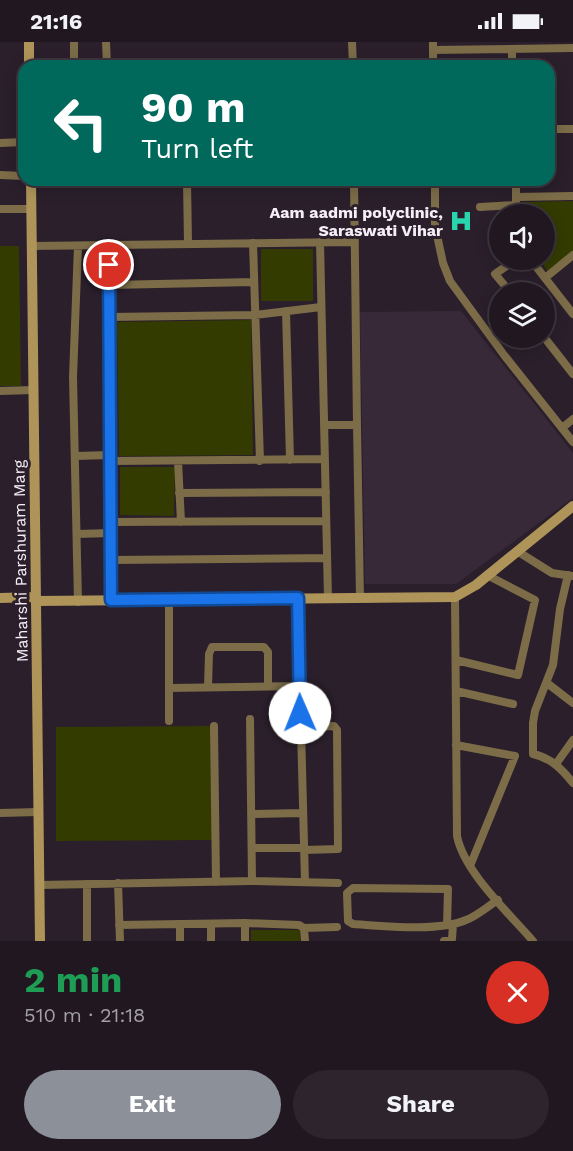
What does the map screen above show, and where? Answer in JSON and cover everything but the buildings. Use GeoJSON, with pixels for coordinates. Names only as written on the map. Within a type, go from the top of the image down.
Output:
{"type":"FeatureCollection","features":[{"type":"Feature","properties":{"kind":"street"},"geometry":{"type":"LineString","coordinates":[[29,42],[29,60]]}},
{"type":"Feature","properties":{"kind":"street"},"geometry":{"type":"LineString","coordinates":[[74,42],[74,60]]}},
{"type":"Feature","properties":{"kind":"street"},"geometry":{"type":"LineString","coordinates":[[106,42],[107,60]]}},
{"type":"Feature","properties":{"kind":"street"},"geometry":{"type":"LineString","coordinates":[[352,42],[353,60]]}},
{"type":"Feature","properties":{"kind":"street"},"geometry":{"type":"LineString","coordinates":[[433,46],[512,49],[573,48]]}},
{"type":"Feature","properties":{"kind":"street"},"geometry":{"type":"LineString","coordinates":[[512,49],[512,60]]}},
{"type":"Feature","properties":{"kind":"street"},"geometry":{"type":"LineString","coordinates":[[555,129],[573,129]]}},
{"type":"Feature","properties":{"kind":"street"},"geometry":{"type":"LineString","coordinates":[[0,143],[18,142]]}},
{"type":"Feature","properties":{"kind":"street"},"geometry":{"type":"LineString","coordinates":[[0,176],[18,176]]}},
{"type":"Feature","properties":{"kind":"street","name":"Maharshi Parshuram Marg"},"geometry":{"type":"LineString","coordinates":[[31,186],[40,941]]}},
{"type":"Feature","properties":{"kind":"street"},"geometry":{"type":"LineString","coordinates":[[187,186],[188,244]]}},
{"type":"Feature","properties":{"kind":"street"},"geometry":{"type":"LineString","coordinates":[[354,186],[360,598]]}},
{"type":"Feature","properties":{"kind":"street"},"geometry":{"type":"LineString","coordinates":[[435,186],[435,226],[443,263],[450,281],[504,355],[573,442]]}},
{"type":"Feature","properties":{"kind":"street"},"geometry":{"type":"LineString","coordinates":[[516,186],[516,201]]}},
{"type":"Feature","properties":{"kind":"street"},"geometry":{"type":"LineString","coordinates":[[480,207],[573,196]]}},
{"type":"Feature","properties":{"kind":"street"},"geometry":{"type":"LineString","coordinates":[[0,208],[31,208]]}},
{"type":"Feature","properties":{"kind":"street"},"geometry":{"type":"LineString","coordinates":[[320,242],[328,598]]}},
{"type":"Feature","properties":{"kind":"street"},"geometry":{"type":"LineString","coordinates":[[31,246],[355,242]]}},
{"type":"Feature","properties":{"kind":"street"},"geometry":{"type":"LineString","coordinates":[[253,243],[260,461]]}},
{"type":"Feature","properties":{"kind":"street"},"geometry":{"type":"LineString","coordinates":[[109,245],[111,600]]}},
{"type":"Feature","properties":{"kind":"street"},"geometry":{"type":"LineString","coordinates":[[78,246],[73,377],[78,602]]}},
{"type":"Feature","properties":{"kind":"street"},"geometry":{"type":"LineString","coordinates":[[545,278],[572,258]]}},
{"type":"Feature","properties":{"kind":"street"},"geometry":{"type":"LineString","coordinates":[[500,270],[495,273],[502,282]]}},
{"type":"Feature","properties":{"kind":"street"},"geometry":{"type":"LineString","coordinates":[[539,270],[573,314]]}},
{"type":"Feature","properties":{"kind":"street"},"geometry":{"type":"LineString","coordinates":[[109,285],[254,282]]}},
{"type":"Feature","properties":{"kind":"street"},"geometry":{"type":"LineString","coordinates":[[109,317],[255,315],[321,307]]}},
{"type":"Feature","properties":{"kind":"street"},"geometry":{"type":"LineString","coordinates":[[286,311],[290,460]]}},
{"type":"Feature","properties":{"kind":"street"},"geometry":{"type":"LineString","coordinates":[[553,348],[573,374]]}},
{"type":"Feature","properties":{"kind":"street"},"geometry":{"type":"LineString","coordinates":[[0,391],[33,390]]}},
{"type":"Feature","properties":{"kind":"street"},"geometry":{"type":"LineString","coordinates":[[562,428],[573,419]]}},
{"type":"Feature","properties":{"kind":"street"},"geometry":{"type":"LineString","coordinates":[[324,425],[357,425]]}},
{"type":"Feature","properties":{"kind":"street"},"geometry":{"type":"LineString","coordinates":[[75,456],[178,461],[325,459]]}},
{"type":"Feature","properties":{"kind":"street"},"geometry":{"type":"LineString","coordinates":[[178,461],[180,522]]}},
{"type":"Feature","properties":{"kind":"street"},"geometry":{"type":"LineString","coordinates":[[179,493],[326,492]]}},
{"type":"Feature","properties":{"kind":"street"},"geometry":{"type":"LineString","coordinates":[[0,598],[78,602],[455,597],[488,576],[572,508]]}},
{"type":"Feature","properties":{"kind":"street"},"geometry":{"type":"LineString","coordinates":[[111,522],[326,521]]}},
{"type":"Feature","properties":{"kind":"street"},"geometry":{"type":"LineString","coordinates":[[77,534],[111,533]]}},
{"type":"Feature","properties":{"kind":"street"},"geometry":{"type":"LineString","coordinates":[[517,551],[552,573],[570,576],[560,609],[555,659],[535,711],[532,754],[545,757],[556,764],[573,783]]}},
{"type":"Feature","properties":{"kind":"street"},"geometry":{"type":"LineString","coordinates":[[111,560],[327,558]]}},
{"type":"Feature","properties":{"kind":"street"},"geometry":{"type":"LineString","coordinates":[[456,660],[518,675],[535,600],[488,576]]}},
{"type":"Feature","properties":{"kind":"street"},"geometry":{"type":"LineString","coordinates":[[455,597],[457,836],[463,856],[470,866],[533,941]]}},
{"type":"Feature","properties":{"kind":"street"},"geometry":{"type":"LineString","coordinates":[[298,598],[300,713]]}},
{"type":"Feature","properties":{"kind":"street"},"geometry":{"type":"LineString","coordinates":[[169,600],[169,721]]}},
{"type":"Feature","properties":{"kind":"street"},"geometry":{"type":"LineString","coordinates":[[208,687],[208,654],[213,647],[264,647],[268,652],[268,686]]}},
{"type":"Feature","properties":{"kind":"street"},"geometry":{"type":"LineString","coordinates":[[547,683],[573,703]]}},
{"type":"Feature","properties":{"kind":"street"},"geometry":{"type":"LineString","coordinates":[[169,688],[300,686]]}},
{"type":"Feature","properties":{"kind":"street"},"geometry":{"type":"LineString","coordinates":[[456,690],[513,704]]}},
{"type":"Feature","properties":{"kind":"street"},"geometry":{"type":"LineString","coordinates":[[250,719],[252,881]]}},
{"type":"Feature","properties":{"kind":"street"},"geometry":{"type":"LineString","coordinates":[[214,726],[216,882]]}},
{"type":"Feature","properties":{"kind":"street"},"geometry":{"type":"LineString","coordinates":[[252,848],[304,849],[338,849],[337,730],[334,726],[301,728],[302,813],[304,849],[305,882]]}},
{"type":"Feature","properties":{"kind":"street"},"geometry":{"type":"LineString","coordinates":[[556,764],[573,740]]}},
{"type":"Feature","properties":{"kind":"street"},"geometry":{"type":"LineString","coordinates":[[456,745],[515,756],[470,866]]}},
{"type":"Feature","properties":{"kind":"street"},"geometry":{"type":"LineString","coordinates":[[0,813],[38,812]]}},
{"type":"Feature","properties":{"kind":"street"},"geometry":{"type":"LineString","coordinates":[[252,814],[302,813]]}},
{"type":"Feature","properties":{"kind":"street"},"geometry":{"type":"LineString","coordinates":[[39,885],[252,881],[338,883]]}},
{"type":"Feature","properties":{"kind":"street"},"geometry":{"type":"LineString","coordinates":[[118,883],[120,941]]}},
{"type":"Feature","properties":{"kind":"street"},"geometry":{"type":"LineString","coordinates":[[87,884],[87,941]]}},
{"type":"Feature","properties":{"kind":"street"},"geometry":{"type":"LineString","coordinates":[[444,941],[452,939],[450,924],[448,889],[352,888],[347,893],[348,921],[353,924],[450,924],[467,920],[498,900]]}},
{"type":"Feature","properties":{"kind":"street"},"geometry":{"type":"LineString","coordinates":[[119,924],[245,923],[304,928],[338,927]]}},
{"type":"Feature","properties":{"kind":"street"},"geometry":{"type":"LineString","coordinates":[[245,923],[245,941]]}},
{"type":"Feature","properties":{"kind":"street"},"geometry":{"type":"LineString","coordinates":[[180,924],[180,941]]}},
{"type":"Feature","properties":{"kind":"street"},"geometry":{"type":"LineString","coordinates":[[212,924],[212,941]]}},
{"type":"Feature","properties":{"kind":"street"},"geometry":{"type":"LineString","coordinates":[[304,928],[305,941]]}},
{"type":"Feature","properties":{"kind":"shaded area"},"geometry":{"type":"Polygon","coordinates":[[[461,311],[573,453],[573,498],[456,584],[365,584],[360,312],[461,311]]]}},
{"type":"Feature","properties":{"kind":"green space"},"geometry":{"type":"Polygon","coordinates":[[[573,201],[573,252],[555,266],[555,204],[523,204],[523,202],[573,201]]]}},
{"type":"Feature","properties":{"kind":"green space"},"geometry":{"type":"Polygon","coordinates":[[[0,246],[19,246],[21,386],[0,386],[0,246]]]}},
{"type":"Feature","properties":{"kind":"green space"},"geometry":{"type":"Polygon","coordinates":[[[261,249],[313,249],[313,301],[261,301],[261,249]]]}},
{"type":"Feature","properties":{"kind":"green space"},"geometry":{"type":"Polygon","coordinates":[[[251,320],[253,455],[119,456],[117,322],[251,320]]]}},
{"type":"Feature","properties":{"kind":"green space"},"geometry":{"type":"Polygon","coordinates":[[[120,467],[175,467],[174,516],[120,515],[120,467]]]}},
{"type":"Feature","properties":{"kind":"green space"},"geometry":{"type":"Polygon","coordinates":[[[214,726],[214,840],[56,841],[56,727],[214,726]]]}},
{"type":"Feature","properties":{"kind":"green space"},"geometry":{"type":"Polygon","coordinates":[[[251,930],[300,930],[300,941],[251,941],[251,930]]]}},
{"type":"Feature","properties":{"kind":"place","name":"Aam aadmi polyclinic, Saraswati Vihar"},"geometry":{"type":"Point","coordinates":[461,221]}},
{"type":"Feature","properties":{"kind":"route"},"geometry":{"type":"LineString","coordinates":[[109,265],[111,600],[298,598],[300,713]]}}]}
